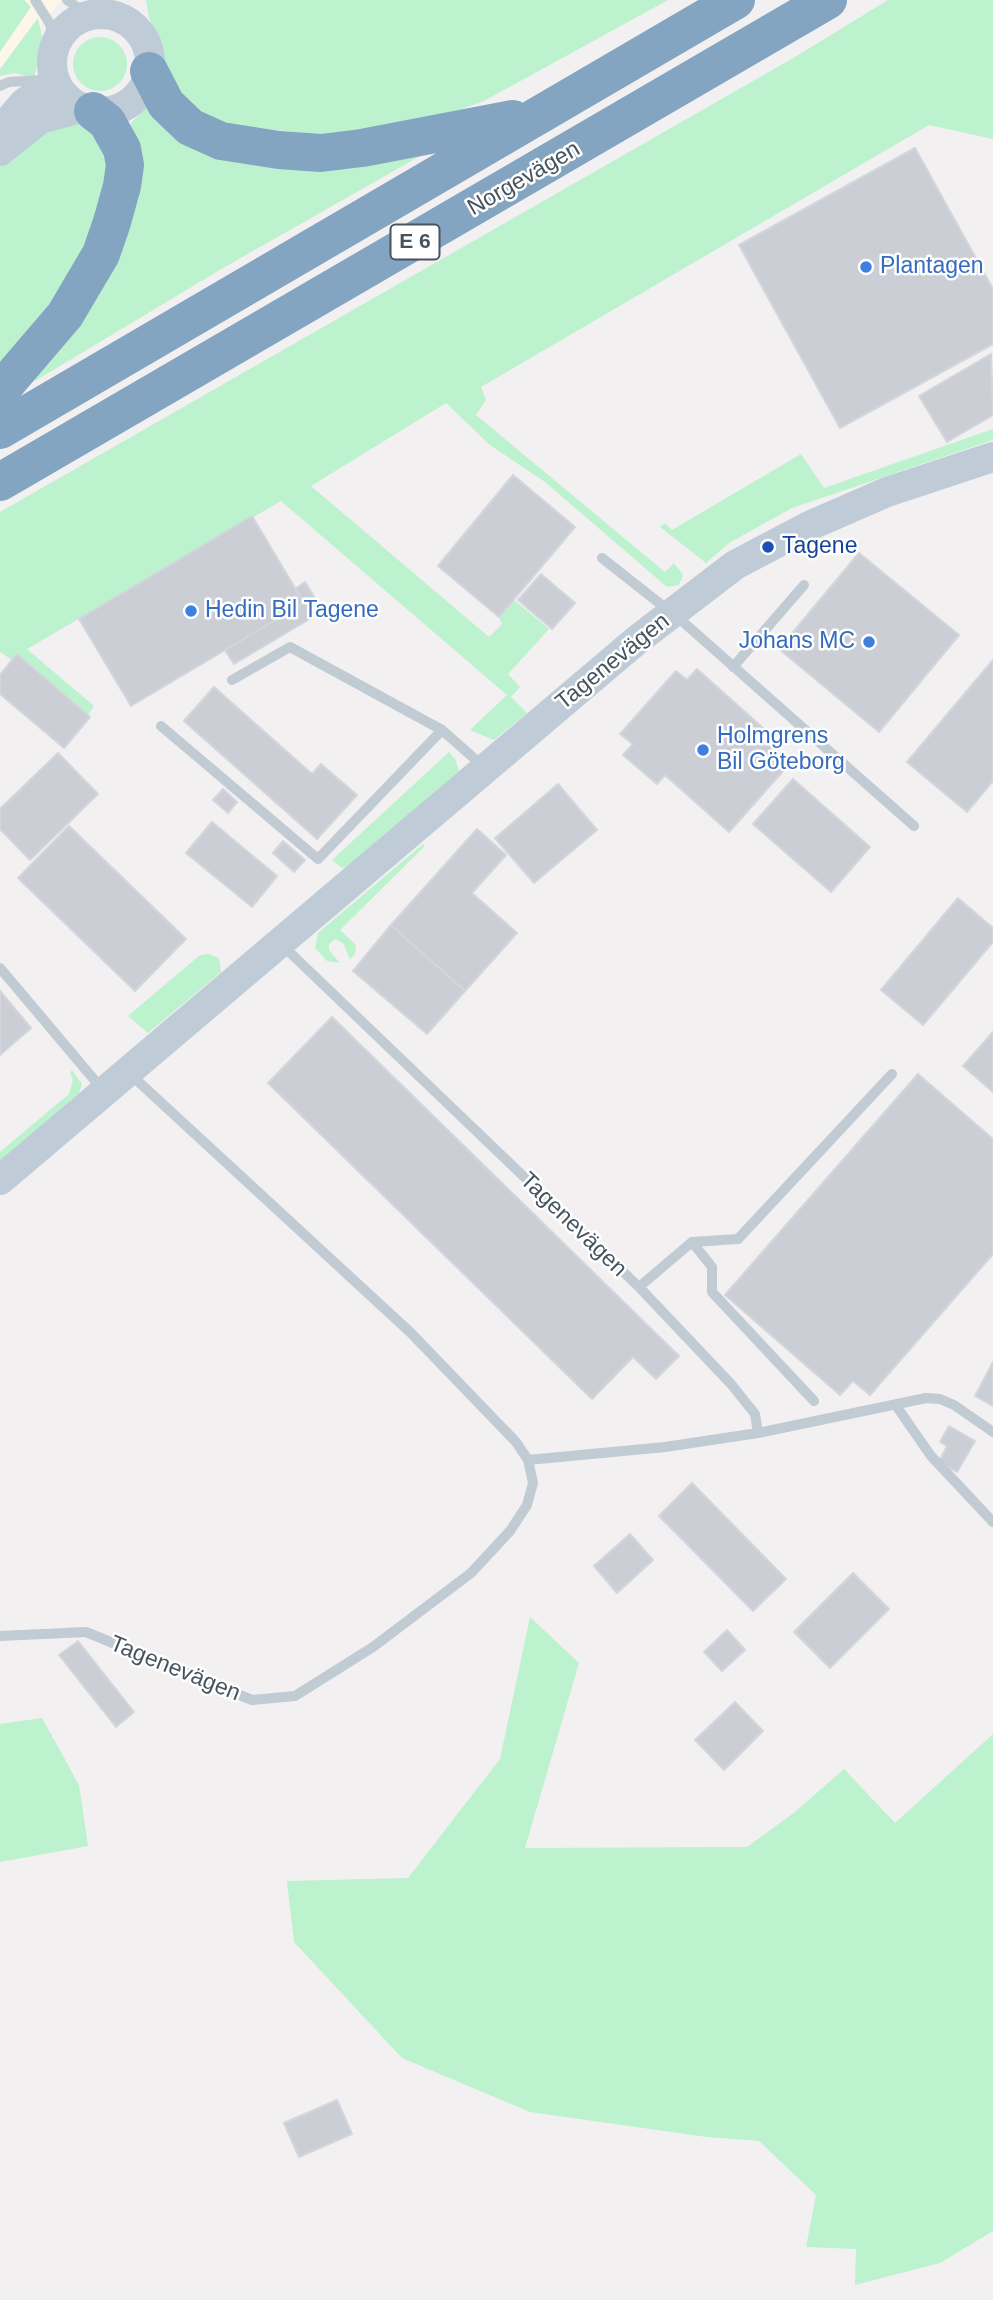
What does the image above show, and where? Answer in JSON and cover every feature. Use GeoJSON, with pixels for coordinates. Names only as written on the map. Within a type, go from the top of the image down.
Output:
{"type":"FeatureCollection","features":[{"type":"Feature","properties":{"kind":"highway","name":"Norgevägen"},"geometry":{"type":"LineString","coordinates":[[0,429],[736,0]]}},
{"type":"Feature","properties":{"kind":"highway","name":"Norgevägen"},"geometry":{"type":"LineString","coordinates":[[0,482],[828,0]]}},
{"type":"Feature","properties":{"kind":"highway"},"geometry":{"type":"LineString","coordinates":[[149,71],[166,104],[190,127],[221,141],[279,149],[321,153],[362,148],[547,112]]}},
{"type":"Feature","properties":{"kind":"highway"},"geometry":{"type":"LineString","coordinates":[[0,391],[65,316],[101,254],[112,222],[125,165],[122,149],[107,122],[87,110]]}},
{"type":"Feature","properties":{"kind":"street"},"geometry":{"type":"LineString","coordinates":[[0,151],[40,119],[87,110],[114,110],[131,102],[143,89],[149,71],[149,50],[132,12],[115,15],[88,7],[55,44],[51,61],[54,80],[65,97],[87,110]]}},
{"type":"Feature","properties":{"kind":"street"},"geometry":{"type":"LineString","coordinates":[[0,131],[24,103],[54,80]]}},
{"type":"Feature","properties":{"kind":"street","name":"Tagenevägen"},"geometry":{"type":"LineString","coordinates":[[0,1180],[279,942],[673,613],[735,565],[809,526],[887,492],[993,457]]}},
{"type":"Feature","properties":{"kind":"lane"},"geometry":{"type":"LineString","coordinates":[[35,0],[50,24],[55,44]]}},
{"type":"Feature","properties":{"kind":"lane"},"geometry":{"type":"LineString","coordinates":[[0,86],[9,82],[54,80]]}},
{"type":"Feature","properties":{"kind":"lane"},"geometry":{"type":"LineString","coordinates":[[603,558],[673,613],[914,826]]}},
{"type":"Feature","properties":{"kind":"lane"},"geometry":{"type":"LineString","coordinates":[[733,667],[804,585]]}},
{"type":"Feature","properties":{"kind":"lane"},"geometry":{"type":"LineString","coordinates":[[232,680],[290,647],[442,730],[486,769]]}},
{"type":"Feature","properties":{"kind":"lane"},"geometry":{"type":"LineString","coordinates":[[161,726],[318,859],[442,730]]}},
{"type":"Feature","properties":{"kind":"lane","name":"Tagenevägen"},"geometry":{"type":"LineString","coordinates":[[279,942],[639,1287],[731,1384],[755,1414],[758,1433]]}},
{"type":"Feature","properties":{"kind":"lane"},"geometry":{"type":"LineString","coordinates":[[0,968],[104,1091]]}},
{"type":"Feature","properties":{"kind":"lane"},"geometry":{"type":"LineString","coordinates":[[127,1071],[411,1333],[516,1442],[528,1460],[665,1447],[758,1433],[897,1407],[926,1398],[940,1399],[954,1405],[993,1432]]}},
{"type":"Feature","properties":{"kind":"lane"},"geometry":{"type":"LineString","coordinates":[[639,1287],[692,1242],[738,1239],[892,1074]]}},
{"type":"Feature","properties":{"kind":"lane"},"geometry":{"type":"LineString","coordinates":[[692,1242],[712,1267],[712,1292],[814,1401]]}},
{"type":"Feature","properties":{"kind":"lane"},"geometry":{"type":"LineString","coordinates":[[897,1407],[931,1457],[993,1522]]}},
{"type":"Feature","properties":{"kind":"lane","name":"Tagenevägen"},"geometry":{"type":"LineString","coordinates":[[0,1636],[86,1632],[252,1700],[295,1696],[373,1647],[471,1573],[510,1531],[527,1505],[533,1483],[528,1460]]}},
{"type":"Feature","properties":{"kind":"shaded area"},"geometry":{"type":"Polygon","coordinates":[[[0,0],[61,0],[0,77],[0,0]]]}},
{"type":"Feature","properties":{"kind":"green space"},"geometry":{"type":"Polygon","coordinates":[[[0,0],[24,0],[31,7],[0,52],[0,0]]]}},
{"type":"Feature","properties":{"kind":"green space"},"geometry":{"type":"Polygon","coordinates":[[[146,0],[668,0],[484,101],[428,121],[326,136],[230,124],[194,109],[165,70],[161,46],[149,17],[146,0]]]}},
{"type":"Feature","properties":{"kind":"green space"},"geometry":{"type":"Polygon","coordinates":[[[888,0],[993,0],[993,139],[929,125],[481,387],[486,400],[476,415],[665,572],[674,563],[683,575],[679,585],[667,587],[545,482],[490,445],[446,403],[311,486],[489,637],[502,624],[499,617],[514,600],[549,629],[508,674],[520,687],[511,697],[527,713],[494,740],[470,730],[507,695],[281,501],[27,649],[94,706],[88,715],[17,655],[12,660],[0,652],[0,512],[795,57],[888,0]]]}},
{"type":"Feature","properties":{"kind":"green space"},"geometry":{"type":"Polygon","coordinates":[[[38,18],[43,41],[34,78],[14,73],[0,76],[0,69],[38,18]]]}},
{"type":"Feature","properties":{"kind":"green space"},"geometry":{"type":"Polygon","coordinates":[[[105,37],[115,41],[123,49],[127,64],[123,79],[115,87],[95,91],[85,87],[77,79],[73,59],[77,49],[85,41],[105,37]]]}},
{"type":"Feature","properties":{"kind":"green space"},"geometry":{"type":"Polygon","coordinates":[[[150,103],[170,129],[443,143],[223,268],[35,381],[34,377],[132,132],[131,123],[150,103]]]}},
{"type":"Feature","properties":{"kind":"green space"},"geometry":{"type":"Polygon","coordinates":[[[82,123],[111,154],[88,258],[0,373],[0,164],[33,135],[82,123]]]}},
{"type":"Feature","properties":{"kind":"green space"},"geometry":{"type":"Polygon","coordinates":[[[993,429],[993,440],[792,508],[729,543],[706,563],[660,527],[665,523],[672,530],[801,454],[824,488],[993,429]]]}},
{"type":"Feature","properties":{"kind":"green space"},"geometry":{"type":"Polygon","coordinates":[[[449,752],[459,771],[347,867],[342,868],[332,860],[449,752]]]}},
{"type":"Feature","properties":{"kind":"green space"},"geometry":{"type":"Polygon","coordinates":[[[423,844],[425,846],[340,930],[356,945],[355,954],[350,959],[343,943],[335,939],[329,944],[329,950],[340,963],[327,961],[315,948],[318,933],[423,844]]]}},
{"type":"Feature","properties":{"kind":"green space"},"geometry":{"type":"Polygon","coordinates":[[[208,954],[219,958],[221,972],[148,1033],[128,1016],[200,955],[208,954]]]}},
{"type":"Feature","properties":{"kind":"green space"},"geometry":{"type":"Polygon","coordinates":[[[72,1070],[82,1084],[79,1093],[0,1161],[0,1152],[69,1094],[73,1080],[70,1073],[72,1070]]]}},
{"type":"Feature","properties":{"kind":"green space"},"geometry":{"type":"Polygon","coordinates":[[[530,1617],[579,1663],[525,1848],[747,1847],[795,1812],[844,1769],[895,1823],[993,1734],[993,2231],[940,2263],[855,2285],[856,2249],[806,2247],[816,2195],[759,2141],[707,2137],[530,2112],[402,2058],[294,1942],[287,1881],[408,1878],[500,1759],[530,1617]]]}},
{"type":"Feature","properties":{"kind":"green space"},"geometry":{"type":"Polygon","coordinates":[[[42,1718],[79,1785],[88,1846],[0,1862],[0,1724],[42,1718]]]}},
{"type":"Feature","properties":{"kind":"building","name":"Plantagen"},"geometry":{"type":"Polygon","coordinates":[[[915,148],[993,289],[993,344],[840,428],[739,245],[915,148]]]}},
{"type":"Feature","properties":{"kind":"building"},"geometry":{"type":"Polygon","coordinates":[[[991,354],[993,415],[947,442],[919,396],[991,354]]]}},
{"type":"Feature","properties":{"kind":"building"},"geometry":{"type":"Polygon","coordinates":[[[513,475],[575,527],[499,617],[438,566],[513,475]]]}},
{"type":"Feature","properties":{"kind":"building","name":"Hedin Bil Tagene"},"geometry":{"type":"Polygon","coordinates":[[[252,516],[304,603],[131,706],[79,619],[252,516]]]}},
{"type":"Feature","properties":{"kind":"building","name":"Johans MC"},"geometry":{"type":"Polygon","coordinates":[[[859,553],[959,635],[879,732],[779,649],[859,553]]]}},
{"type":"Feature","properties":{"kind":"building"},"geometry":{"type":"Polygon","coordinates":[[[541,574],[575,603],[552,629],[518,600],[541,574]]]}},
{"type":"Feature","properties":{"kind":"building"},"geometry":{"type":"Polygon","coordinates":[[[305,582],[323,611],[234,664],[225,650],[304,603],[295,589],[305,582]]]}},
{"type":"Feature","properties":{"kind":"building"},"geometry":{"type":"Polygon","coordinates":[[[17,654],[90,717],[64,748],[0,694],[0,675],[17,654]]]}},
{"type":"Feature","properties":{"kind":"building"},"geometry":{"type":"Polygon","coordinates":[[[993,660],[993,781],[967,812],[907,762],[993,660]]]}},
{"type":"Feature","properties":{"kind":"building","name":"Holmgrens Bil Göteborg"},"geometry":{"type":"Polygon","coordinates":[[[697,669],[782,745],[771,758],[784,770],[729,832],[665,775],[657,784],[623,755],[633,744],[620,734],[676,671],[687,680],[697,669]]]}},
{"type":"Feature","properties":{"kind":"building"},"geometry":{"type":"Polygon","coordinates":[[[214,687],[312,774],[321,764],[357,795],[317,839],[184,721],[214,687]]]}},
{"type":"Feature","properties":{"kind":"building"},"geometry":{"type":"Polygon","coordinates":[[[58,753],[98,794],[30,860],[0,829],[0,809],[58,753]]]}},
{"type":"Feature","properties":{"kind":"building"},"geometry":{"type":"Polygon","coordinates":[[[793,779],[870,847],[831,892],[753,824],[793,779]]]}},
{"type":"Feature","properties":{"kind":"building"},"geometry":{"type":"Polygon","coordinates":[[[558,784],[597,830],[534,883],[495,838],[558,784]]]}},
{"type":"Feature","properties":{"kind":"building"},"geometry":{"type":"Polygon","coordinates":[[[223,789],[237,802],[228,813],[213,800],[223,789]]]}},
{"type":"Feature","properties":{"kind":"building"},"geometry":{"type":"Polygon","coordinates":[[[212,822],[277,876],[252,907],[186,853],[212,822]]]}},
{"type":"Feature","properties":{"kind":"building"},"geometry":{"type":"Polygon","coordinates":[[[69,826],[186,939],[135,991],[18,878],[69,826]]]}},
{"type":"Feature","properties":{"kind":"building"},"geometry":{"type":"Polygon","coordinates":[[[477,829],[506,855],[472,893],[517,933],[465,991],[391,925],[477,829]]]}},
{"type":"Feature","properties":{"kind":"building"},"geometry":{"type":"Polygon","coordinates":[[[283,841],[305,860],[294,872],[273,853],[283,841]]]}},
{"type":"Feature","properties":{"kind":"building"},"geometry":{"type":"Polygon","coordinates":[[[958,898],[993,928],[993,942],[923,1025],[881,990],[958,898]]]}},
{"type":"Feature","properties":{"kind":"building"},"geometry":{"type":"Polygon","coordinates":[[[391,925],[465,991],[427,1034],[353,971],[391,925]]]}},
{"type":"Feature","properties":{"kind":"building"},"geometry":{"type":"Polygon","coordinates":[[[0,991],[31,1028],[0,1055],[0,991]]]}},
{"type":"Feature","properties":{"kind":"building"},"geometry":{"type":"Polygon","coordinates":[[[332,1017],[679,1356],[656,1379],[633,1357],[592,1399],[268,1083],[332,1017]]]}},
{"type":"Feature","properties":{"kind":"building"},"geometry":{"type":"Polygon","coordinates":[[[993,1032],[993,1092],[963,1066],[993,1032]]]}},
{"type":"Feature","properties":{"kind":"building"},"geometry":{"type":"Polygon","coordinates":[[[918,1074],[993,1139],[993,1254],[870,1395],[853,1381],[840,1395],[725,1295],[918,1074]]]}},
{"type":"Feature","properties":{"kind":"building"},"geometry":{"type":"Polygon","coordinates":[[[993,1362],[993,1406],[975,1396],[993,1362]]]}},
{"type":"Feature","properties":{"kind":"building"},"geometry":{"type":"Polygon","coordinates":[[[949,1426],[975,1441],[957,1472],[939,1462],[947,1446],[940,1442],[949,1426]]]}},
{"type":"Feature","properties":{"kind":"building"},"geometry":{"type":"Polygon","coordinates":[[[692,1483],[786,1579],[753,1611],[659,1516],[692,1483]]]}},
{"type":"Feature","properties":{"kind":"building"},"geometry":{"type":"Polygon","coordinates":[[[630,1534],[653,1560],[617,1593],[594,1566],[630,1534]]]}},
{"type":"Feature","properties":{"kind":"building"},"geometry":{"type":"Polygon","coordinates":[[[853,1573],[889,1609],[830,1668],[794,1632],[853,1573]]]}},
{"type":"Feature","properties":{"kind":"building"},"geometry":{"type":"Polygon","coordinates":[[[727,1630],[745,1650],[722,1671],[704,1652],[727,1630]]]}},
{"type":"Feature","properties":{"kind":"building"},"geometry":{"type":"Polygon","coordinates":[[[78,1641],[134,1712],[116,1727],[59,1655],[78,1641]]]}},
{"type":"Feature","properties":{"kind":"building"},"geometry":{"type":"Polygon","coordinates":[[[735,1702],[763,1731],[724,1770],[695,1740],[735,1702]]]}},
{"type":"Feature","properties":{"kind":"building"},"geometry":{"type":"Polygon","coordinates":[[[337,2100],[352,2134],[299,2157],[284,2123],[337,2100]]]}},
{"type":"Feature","properties":{"kind":"place","name":"Plantagen"},"geometry":{"type":"Point","coordinates":[866,267]}},
{"type":"Feature","properties":{"kind":"place","name":"Tagene"},"geometry":{"type":"Point","coordinates":[768,547]}},
{"type":"Feature","properties":{"kind":"place","name":"Hedin Bil Tagene"},"geometry":{"type":"Point","coordinates":[191,611]}},
{"type":"Feature","properties":{"kind":"place","name":"Johans MC"},"geometry":{"type":"Point","coordinates":[869,642]}},
{"type":"Feature","properties":{"kind":"place","name":"Holmgrens Bil Göteborg"},"geometry":{"type":"Point","coordinates":[703,750]}}]}
